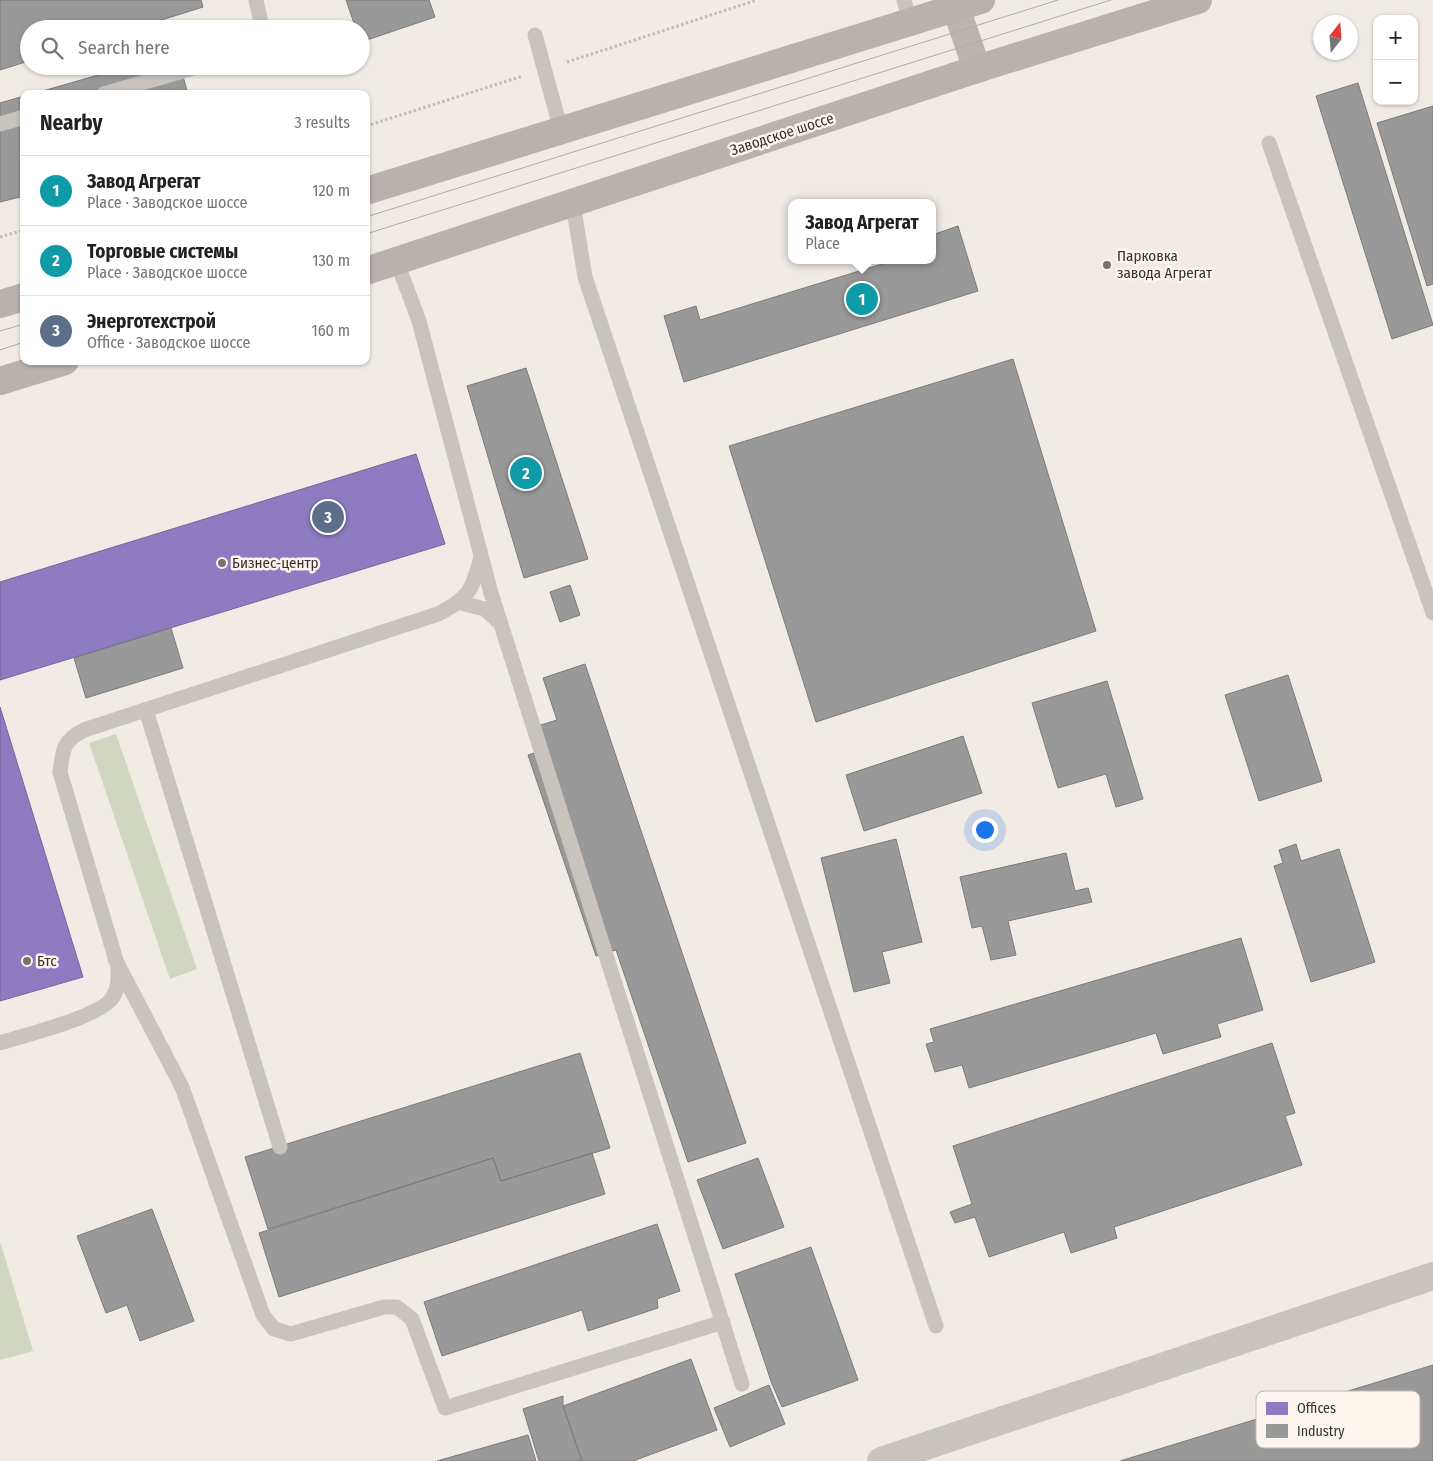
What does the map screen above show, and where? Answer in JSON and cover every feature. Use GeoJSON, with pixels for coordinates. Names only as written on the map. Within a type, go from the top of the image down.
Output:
{"type":"FeatureCollection","features":[{"type":"Feature","properties":{"kind":"main road","name":"Заводское шоссе"},"geometry":{"type":"LineString","coordinates":[[370,271],[978,69],[1198,0]]}},
{"type":"Feature","properties":{"kind":"main road"},"geometry":{"type":"LineString","coordinates":[[370,190],[561,130],[907,11],[969,4],[978,69]]}},
{"type":"Feature","properties":{"kind":"main road"},"geometry":{"type":"LineString","coordinates":[[0,304],[20,298]]}},
{"type":"Feature","properties":{"kind":"main road"},"geometry":{"type":"LineString","coordinates":[[0,381],[52,365]]}},
{"type":"Feature","properties":{"kind":"street"},"geometry":{"type":"LineString","coordinates":[[881,1461],[1433,1276]]}},
{"type":"Feature","properties":{"kind":"lane"},"geometry":{"type":"LineString","coordinates":[[256,0],[261,20]]}},
{"type":"Feature","properties":{"kind":"lane"},"geometry":{"type":"LineString","coordinates":[[535,35],[561,130]]}},
{"type":"Feature","properties":{"kind":"lane"},"geometry":{"type":"LineString","coordinates":[[118,90],[169,75]]}},
{"type":"Feature","properties":{"kind":"lane"},"geometry":{"type":"LineString","coordinates":[[0,124],[20,118]]}},
{"type":"Feature","properties":{"kind":"lane"},"geometry":{"type":"LineString","coordinates":[[1269,142],[1433,613]]}},
{"type":"Feature","properties":{"kind":"lane"},"geometry":{"type":"LineString","coordinates":[[573,204],[585,278],[936,1326]]}},
{"type":"Feature","properties":{"kind":"lane"},"geometry":{"type":"LineString","coordinates":[[397,262],[419,322],[501,624],[742,1384]]}},
{"type":"Feature","properties":{"kind":"lane"},"geometry":{"type":"LineString","coordinates":[[0,1043],[78,1019],[113,998],[119,982],[115,958],[60,772],[62,752],[70,738],[84,730],[438,614],[461,603],[470,590],[481,554]]}},
{"type":"Feature","properties":{"kind":"lane"},"geometry":{"type":"LineString","coordinates":[[461,603],[486,609],[501,624]]}},
{"type":"Feature","properties":{"kind":"lane"},"geometry":{"type":"LineString","coordinates":[[146,710],[280,1147]]}},
{"type":"Feature","properties":{"kind":"lane"},"geometry":{"type":"LineString","coordinates":[[115,958],[182,1087],[263,1315],[274,1329],[291,1334],[384,1307],[397,1307],[412,1318],[445,1408],[723,1322]]}},
{"type":"Feature","properties":{"kind":"path"},"geometry":{"type":"LineString","coordinates":[[0,237],[20,231]]}},
{"type":"Feature","properties":{"kind":"green space"},"geometry":{"type":"Polygon","coordinates":[[[116,734],[197,969],[170,979],[89,743],[116,734]]]}},
{"type":"Feature","properties":{"kind":"green space"},"geometry":{"type":"Polygon","coordinates":[[[0,1241],[33,1351],[0,1360],[0,1241]]]}},
{"type":"Feature","properties":{"kind":"building: Offices","name":"Бизнес-центр"},"geometry":{"type":"Polygon","coordinates":[[[416,454],[445,544],[0,680],[0,582],[416,454]]]}},
{"type":"Feature","properties":{"kind":"building: Offices"},"geometry":{"type":"Polygon","coordinates":[[[0,707],[83,977],[0,1001],[0,707]]]}},
{"type":"Feature","properties":{"kind":"building: Industry"},"geometry":{"type":"Polygon","coordinates":[[[0,0],[201,0],[203,7],[162,20],[20,20],[20,64],[0,70],[0,0]]]}},
{"type":"Feature","properties":{"kind":"building: Industry"},"geometry":{"type":"Polygon","coordinates":[[[346,0],[429,0],[435,17],[370,39],[370,20],[353,20],[346,0]]]}},
{"type":"Feature","properties":{"kind":"building: Industry"},"geometry":{"type":"Polygon","coordinates":[[[98,75],[183,75],[187,90],[46,90],[98,75]]]}},
{"type":"Feature","properties":{"kind":"building: Industry"},"geometry":{"type":"Polygon","coordinates":[[[1358,83],[1433,325],[1392,339],[1316,96],[1358,83]]]}},
{"type":"Feature","properties":{"kind":"building: Industry"},"geometry":{"type":"Polygon","coordinates":[[[20,97],[20,197],[0,202],[0,103],[20,97]]]}},
{"type":"Feature","properties":{"kind":"building: Industry"},"geometry":{"type":"Polygon","coordinates":[[[1433,106],[1433,284],[1427,286],[1377,123],[1433,106]]]}},
{"type":"Feature","properties":{"kind":"building: Industry"},"geometry":{"type":"Polygon","coordinates":[[[958,226],[978,291],[684,382],[664,316],[696,306],[700,320],[882,264],[936,264],[936,234],[958,226]]]}},
{"type":"Feature","properties":{"kind":"building: Industry"},"geometry":{"type":"Polygon","coordinates":[[[1013,359],[1096,631],[816,722],[729,446],[1013,359]]]}},
{"type":"Feature","properties":{"kind":"building: Industry"},"geometry":{"type":"Polygon","coordinates":[[[526,368],[588,559],[524,578],[467,386],[526,368]]]}},
{"type":"Feature","properties":{"kind":"building: Industry"},"geometry":{"type":"Polygon","coordinates":[[[570,585],[580,615],[560,622],[550,592],[570,585]]]}},
{"type":"Feature","properties":{"kind":"building: Industry"},"geometry":{"type":"Polygon","coordinates":[[[171,628],[183,668],[86,698],[74,658],[171,628]]]}},
{"type":"Feature","properties":{"kind":"building: Industry"},"geometry":{"type":"Polygon","coordinates":[[[585,664],[746,1143],[688,1162],[616,950],[596,956],[528,755],[538,752],[531,728],[557,720],[543,678],[585,664]]]}},
{"type":"Feature","properties":{"kind":"building: Industry"},"geometry":{"type":"Polygon","coordinates":[[[1288,675],[1322,781],[1259,801],[1225,695],[1288,675]]]}},
{"type":"Feature","properties":{"kind":"building: Industry"},"geometry":{"type":"Polygon","coordinates":[[[1107,681],[1143,799],[1116,807],[1106,774],[1058,788],[1032,703],[1107,681]]]}},
{"type":"Feature","properties":{"kind":"building: Industry"},"geometry":{"type":"Polygon","coordinates":[[[963,736],[982,793],[864,831],[846,775],[963,736]]]}},
{"type":"Feature","properties":{"kind":"building: Industry"},"geometry":{"type":"Polygon","coordinates":[[[896,839],[922,942],[882,952],[890,983],[854,992],[821,858],[896,839]]]}},
{"type":"Feature","properties":{"kind":"building: Industry"},"geometry":{"type":"Polygon","coordinates":[[[1296,844],[1301,861],[1339,849],[1375,962],[1311,982],[1274,866],[1283,863],[1279,850],[1296,844]]]}},
{"type":"Feature","properties":{"kind":"building: Industry"},"geometry":{"type":"Polygon","coordinates":[[[1066,853],[1075,891],[1088,888],[1092,902],[1008,921],[1016,955],[991,960],[982,926],[972,928],[960,877],[1066,853]]]}},
{"type":"Feature","properties":{"kind":"building: Industry"},"geometry":{"type":"Polygon","coordinates":[[[1241,938],[1263,1010],[1217,1024],[1221,1037],[1163,1054],[1156,1033],[969,1088],[962,1065],[935,1072],[926,1044],[934,1042],[930,1029],[1241,938]]]}},
{"type":"Feature","properties":{"kind":"building: Industry"},"geometry":{"type":"Polygon","coordinates":[[[1272,1043],[1295,1113],[1285,1116],[1302,1165],[1114,1227],[1117,1238],[1071,1253],[1064,1232],[989,1257],[975,1217],[955,1223],[950,1212],[972,1204],[953,1146],[1272,1043]]]}},
{"type":"Feature","properties":{"kind":"building: Industry"},"geometry":{"type":"Polygon","coordinates":[[[580,1053],[610,1148],[501,1181],[493,1158],[268,1229],[245,1157],[580,1053]]]}},
{"type":"Feature","properties":{"kind":"building: Industry"},"geometry":{"type":"Polygon","coordinates":[[[592,1153],[605,1194],[279,1297],[259,1233],[493,1158],[501,1181],[592,1153]]]}},
{"type":"Feature","properties":{"kind":"building: Industry"},"geometry":{"type":"Polygon","coordinates":[[[758,1158],[784,1227],[723,1249],[697,1180],[758,1158]]]}},
{"type":"Feature","properties":{"kind":"building: Industry"},"geometry":{"type":"Polygon","coordinates":[[[152,1209],[194,1321],[140,1341],[127,1305],[106,1313],[77,1236],[152,1209]]]}},
{"type":"Feature","properties":{"kind":"building: Industry"},"geometry":{"type":"Polygon","coordinates":[[[657,1224],[680,1291],[657,1299],[658,1308],[588,1331],[582,1310],[442,1356],[424,1302],[657,1224]]]}},
{"type":"Feature","properties":{"kind":"building: Industry"},"geometry":{"type":"Polygon","coordinates":[[[811,1247],[858,1380],[782,1407],[772,1384],[735,1274],[811,1247]]]}},
{"type":"Feature","properties":{"kind":"building: Industry"},"geometry":{"type":"Polygon","coordinates":[[[691,1359],[717,1430],[633,1461],[582,1461],[563,1406],[691,1359]]]}},
{"type":"Feature","properties":{"kind":"building: Industry"},"geometry":{"type":"Polygon","coordinates":[[[1433,1365],[1433,1461],[1120,1461],[1256,1419],[1256,1448],[1420,1448],[1420,1391],[1348,1391],[1433,1365]]]}},
{"type":"Feature","properties":{"kind":"building: Industry"},"geometry":{"type":"Polygon","coordinates":[[[769,1385],[785,1424],[730,1447],[714,1408],[769,1385]]]}},
{"type":"Feature","properties":{"kind":"building: Industry"},"geometry":{"type":"Polygon","coordinates":[[[563,1396],[563,1406],[582,1461],[539,1461],[523,1409],[563,1396]]]}},
{"type":"Feature","properties":{"kind":"building: Industry"},"geometry":{"type":"Polygon","coordinates":[[[528,1435],[536,1461],[437,1461],[528,1435]]]}},
{"type":"Feature","properties":{"kind":"tram line"},"geometry":{"type":"LineString","coordinates":[[370,216],[1058,0]]}},
{"type":"Feature","properties":{"kind":"tram line"},"geometry":{"type":"LineString","coordinates":[[370,233],[1111,0]]}},
{"type":"Feature","properties":{"kind":"tram line"},"geometry":{"type":"LineString","coordinates":[[0,331],[20,325]]}},
{"type":"Feature","properties":{"kind":"tram line"},"geometry":{"type":"LineString","coordinates":[[0,350],[20,343]]}},
{"type":"Feature","properties":{"kind":"place","name":"Парковка завода Агрегат"},"geometry":{"type":"Point","coordinates":[1107,265]}},
{"type":"Feature","properties":{"kind":"place","name":"Завод Агрегат"},"geometry":{"type":"Point","coordinates":[862,299]}},
{"type":"Feature","properties":{"kind":"place","name":"Торговые системы"},"geometry":{"type":"Point","coordinates":[526,473]}},
{"type":"Feature","properties":{"kind":"place","name":"Энерготехстрой"},"geometry":{"type":"Point","coordinates":[328,517]}},
{"type":"Feature","properties":{"kind":"place","name":"Бизнес-центр"},"geometry":{"type":"Point","coordinates":[222,563]}},
{"type":"Feature","properties":{"kind":"place","name":"Бтс"},"geometry":{"type":"Point","coordinates":[27,961]}}]}
